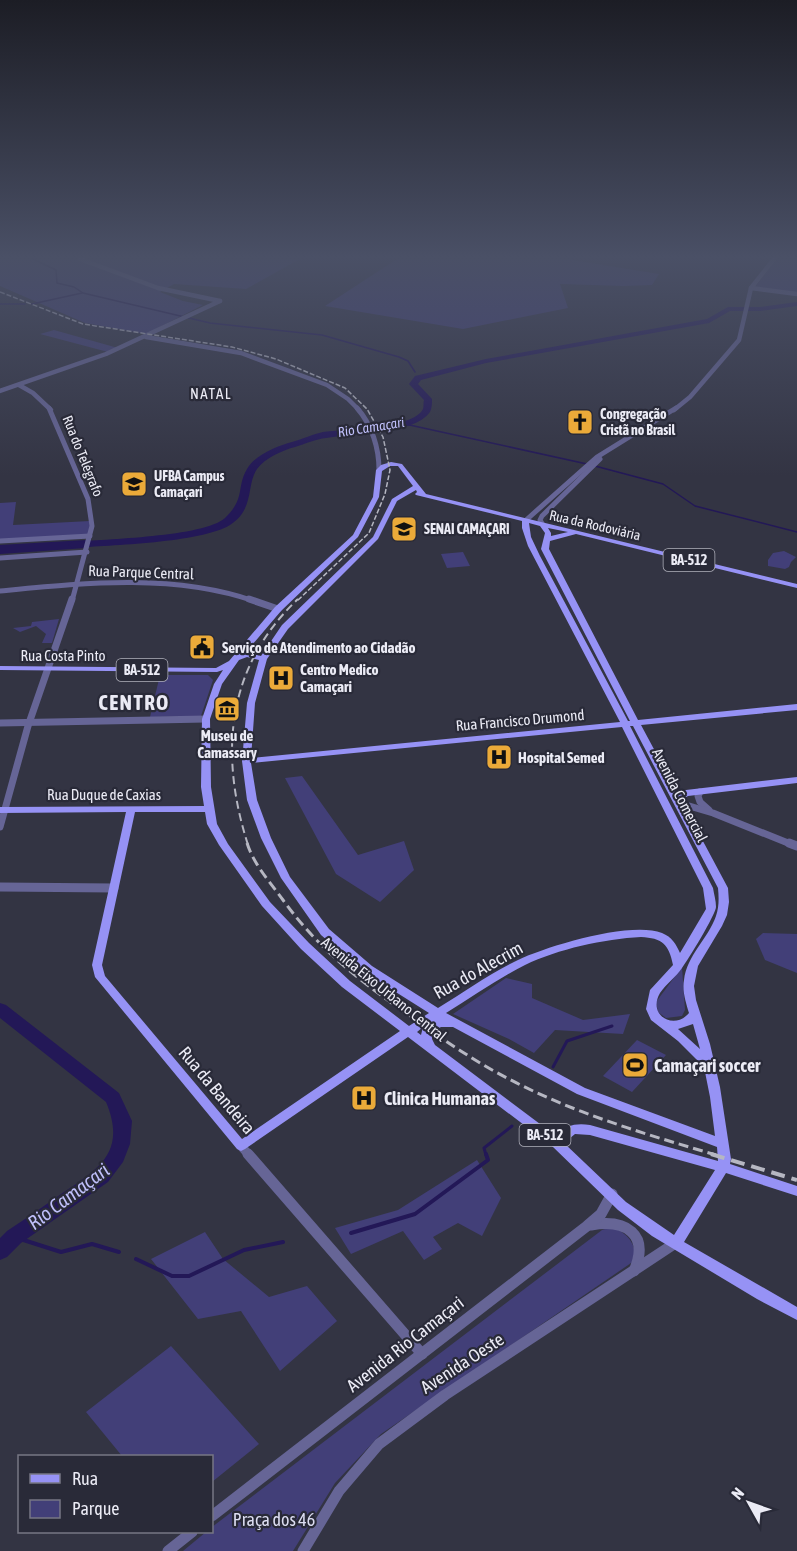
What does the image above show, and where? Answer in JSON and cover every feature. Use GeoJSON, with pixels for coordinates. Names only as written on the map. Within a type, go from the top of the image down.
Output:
{"type":"FeatureCollection","features":[{"type":"Feature","properties":{"kind":"main road"},"geometry":{"type":"LineString","coordinates":[[379,470],[386,465],[401,466],[423,495]]}},
{"type":"Feature","properties":{"kind":"main road","name":"Avenida Eixo Urbano Central"},"geometry":{"type":"LineString","coordinates":[[379,470],[376,497],[365,532],[348,544],[278,609],[247,644],[218,684],[206,719],[204,762],[212,824],[224,845],[266,904],[284,925],[346,984],[557,1144],[622,1206],[657,1232],[797,1314]]}},
{"type":"Feature","properties":{"kind":"main road"},"geometry":{"type":"LineString","coordinates":[[263,659],[269,647],[285,627],[369,546],[379,532],[394,500],[416,487]]}},
{"type":"Feature","properties":{"kind":"main road"},"geometry":{"type":"LineString","coordinates":[[404,495],[423,495],[508,516],[525,524]]}},
{"type":"Feature","properties":{"kind":"main road","name":"Rua da Rodoviária"},"geometry":{"type":"LineString","coordinates":[[525,524],[543,525],[797,586]]}},
{"type":"Feature","properties":{"kind":"main road","name":"Avenida Comercial"},"geometry":{"type":"LineString","coordinates":[[525,524],[529,537],[606,678],[636,723],[678,801],[717,875],[725,899],[723,916],[695,961],[689,980],[691,1007],[695,1013],[722,1127],[725,1158],[723,1167]]}},
{"type":"Feature","properties":{"kind":"main road","name":"Avenida Comercial"},"geometry":{"type":"LineString","coordinates":[[543,525],[547,536],[545,549],[606,678],[625,724],[708,888],[711,909],[678,966],[654,993],[651,1004],[653,1014],[708,1064]]}},
{"type":"Feature","properties":{"kind":"main road"},"geometry":{"type":"LineString","coordinates":[[529,537],[536,531],[547,536],[582,534]]}},
{"type":"Feature","properties":{"kind":"main road"},"geometry":{"type":"LineString","coordinates":[[365,532],[379,532]]}},
{"type":"Feature","properties":{"kind":"main road"},"geometry":{"type":"LineString","coordinates":[[348,544],[359,542],[369,546]]}},
{"type":"Feature","properties":{"kind":"main road"},"geometry":{"type":"LineString","coordinates":[[247,644],[256,650],[269,647]]}},
{"type":"Feature","properties":{"kind":"main road","name":"Rua Costa Pinto"},"geometry":{"type":"LineString","coordinates":[[0,669],[217,670],[248,654],[263,659]]}},
{"type":"Feature","properties":{"kind":"main road","name":"Avenida Eixo Urbano Central"},"geometry":{"type":"LineString","coordinates":[[263,659],[250,703],[246,761],[252,800],[266,838],[286,878],[325,932],[368,969],[438,1013],[581,1091],[722,1144]]}},
{"type":"Feature","properties":{"kind":"main road","name":"Rua Francisco Drumond"},"geometry":{"type":"LineString","coordinates":[[246,761],[797,707]]}},
{"type":"Feature","properties":{"kind":"main road"},"geometry":{"type":"LineString","coordinates":[[678,801],[686,793],[797,780]]}},
{"type":"Feature","properties":{"kind":"main road","name":"Rua da Bandeira"},"geometry":{"type":"LineString","coordinates":[[131,809],[97,965],[100,977],[241,1146]]}},
{"type":"Feature","properties":{"kind":"main road","name":"Rua Duque de Caxias"},"geometry":{"type":"LineString","coordinates":[[2,810],[209,809]]}},
{"type":"Feature","properties":{"kind":"main road","name":"Rua do Alecrim"},"geometry":{"type":"LineString","coordinates":[[241,1146],[409,1032],[520,963],[605,938],[638,933],[656,935],[672,944],[677,954],[678,966]]}},
{"type":"Feature","properties":{"kind":"main road"},"geometry":{"type":"LineString","coordinates":[[665,1024],[683,1024],[691,1020],[695,1013]]}},
{"type":"Feature","properties":{"kind":"main road"},"geometry":{"type":"LineString","coordinates":[[430,1048],[426,1039],[428,1029],[439,1023],[459,1024]]}},
{"type":"Feature","properties":{"kind":"main road"},"geometry":{"type":"LineString","coordinates":[[557,1144],[564,1133],[574,1128],[581,1129],[723,1167],[797,1191]]}},
{"type":"Feature","properties":{"kind":"main road"},"geometry":{"type":"LineString","coordinates":[[677,1242],[723,1167]]}},
{"type":"Feature","properties":{"kind":"street"},"geometry":{"type":"LineString","coordinates":[[0,391],[106,354],[158,331]]}},
{"type":"Feature","properties":{"kind":"street"},"geometry":{"type":"LineString","coordinates":[[543,525],[540,520],[542,516],[601,454],[671,412],[690,397],[739,340],[741,331]]}},
{"type":"Feature","properties":{"kind":"street","name":"Avenida Eixo Urbano Central"},"geometry":{"type":"LineString","coordinates":[[146,337],[252,357],[321,382],[336,390],[357,406],[369,426],[379,454],[379,470]]}},
{"type":"Feature","properties":{"kind":"street","name":"Rua do Telégrafo"},"geometry":{"type":"LineString","coordinates":[[0,827],[2,810],[28,722],[49,668],[87,550],[92,514],[52,411],[33,393],[19,385]]}},
{"type":"Feature","properties":{"kind":"street"},"geometry":{"type":"LineString","coordinates":[[379,454],[384,459],[397,464]]}},
{"type":"Feature","properties":{"kind":"street"},"geometry":{"type":"LineString","coordinates":[[525,524],[591,465]]}},
{"type":"Feature","properties":{"kind":"street"},"geometry":{"type":"LineString","coordinates":[[0,541],[90,537]]}},
{"type":"Feature","properties":{"kind":"street"},"geometry":{"type":"LineString","coordinates":[[0,558],[87,550]]}},
{"type":"Feature","properties":{"kind":"street","name":"Rua Parque Central"},"geometry":{"type":"LineString","coordinates":[[0,591],[77,583],[200,588],[219,591],[278,609]]}},
{"type":"Feature","properties":{"kind":"street"},"geometry":{"type":"LineString","coordinates":[[0,723],[206,719]]}},
{"type":"Feature","properties":{"kind":"street"},"geometry":{"type":"LineString","coordinates":[[700,792],[698,796],[700,802],[713,813]]}},
{"type":"Feature","properties":{"kind":"street"},"geometry":{"type":"LineString","coordinates":[[678,801],[797,846]]}},
{"type":"Feature","properties":{"kind":"street"},"geometry":{"type":"LineString","coordinates":[[0,887],[114,888]]}},
{"type":"Feature","properties":{"kind":"street","name":"Rua da Bandeira"},"geometry":{"type":"LineString","coordinates":[[241,1146],[422,1354]]}},
{"type":"Feature","properties":{"kind":"street","name":"Avenida Rio Camaçari"},"geometry":{"type":"LineString","coordinates":[[213,1515],[587,1226],[601,1214],[612,1194]]}},
{"type":"Feature","properties":{"kind":"street"},"geometry":{"type":"LineString","coordinates":[[587,1226],[613,1222],[630,1231],[640,1244],[642,1251],[641,1258],[633,1272]]}},
{"type":"Feature","properties":{"kind":"street","name":"Avenida Oeste"},"geometry":{"type":"LineString","coordinates":[[303,1551],[339,1491],[379,1444],[445,1395],[677,1242]]}},
{"type":"Feature","properties":{"kind":"street"},"geometry":{"type":"LineString","coordinates":[[170,1550],[191,1533]]}},
{"type":"Feature","properties":{"kind":"green space"},"geometry":{"type":"Polygon","coordinates":[[[59,331],[118,348],[108,352],[40,334],[59,331]]]}},
{"type":"Feature","properties":{"kind":"green space"},"geometry":{"type":"Polygon","coordinates":[[[131,331],[151,331],[146,334],[131,331]]]}},
{"type":"Feature","properties":{"kind":"green space"},"geometry":{"type":"Polygon","coordinates":[[[16,502],[13,525],[90,521],[91,535],[0,541],[0,503],[16,502]]]}},
{"type":"Feature","properties":{"kind":"green space"},"geometry":{"type":"Polygon","coordinates":[[[784,551],[796,557],[789,567],[785,569],[768,566],[768,560],[773,553],[784,551]]]}},
{"type":"Feature","properties":{"kind":"green space"},"geometry":{"type":"Polygon","coordinates":[[[463,552],[470,566],[447,568],[441,554],[463,552]]]}},
{"type":"Feature","properties":{"kind":"green space"},"geometry":{"type":"Polygon","coordinates":[[[59,619],[52,643],[42,643],[46,634],[36,626],[20,632],[13,628],[31,626],[32,622],[59,619]]]}},
{"type":"Feature","properties":{"kind":"green space"},"geometry":{"type":"Polygon","coordinates":[[[160,675],[208,675],[213,680],[201,716],[150,717],[160,675]]]}},
{"type":"Feature","properties":{"kind":"green space"},"geometry":{"type":"Polygon","coordinates":[[[302,776],[358,855],[404,841],[414,870],[380,902],[336,874],[285,778],[302,776]]]}},
{"type":"Feature","properties":{"kind":"green space"},"geometry":{"type":"Polygon","coordinates":[[[763,933],[797,934],[797,973],[765,960],[756,939],[763,933]]]}},
{"type":"Feature","properties":{"kind":"green space"},"geometry":{"type":"Polygon","coordinates":[[[682,967],[685,1010],[682,1016],[666,1018],[658,1012],[656,1002],[682,967]]]}},
{"type":"Feature","properties":{"kind":"green space"},"geometry":{"type":"Polygon","coordinates":[[[506,978],[532,984],[532,998],[583,1020],[630,1014],[623,1034],[555,1030],[534,1053],[453,1014],[506,978]]]}},
{"type":"Feature","properties":{"kind":"green space","name":"Camaçari soccer"},"geometry":{"type":"Polygon","coordinates":[[[637,1040],[666,1055],[632,1092],[603,1076],[637,1040]]]}},
{"type":"Feature","properties":{"kind":"green space"},"geometry":{"type":"Polygon","coordinates":[[[477,1160],[501,1198],[482,1236],[458,1223],[433,1237],[442,1249],[424,1260],[403,1231],[351,1254],[335,1228],[398,1210],[477,1160]]]}},
{"type":"Feature","properties":{"kind":"green space","name":"Praça dos 46"},"geometry":{"type":"Polygon","coordinates":[[[611,1227],[622,1232],[633,1245],[634,1261],[381,1434],[335,1483],[293,1551],[183,1551],[205,1533],[213,1533],[213,1526],[602,1230],[611,1227]]]}},
{"type":"Feature","properties":{"kind":"green space"},"geometry":{"type":"Polygon","coordinates":[[[205,1232],[223,1259],[269,1297],[307,1286],[337,1321],[280,1371],[241,1311],[198,1319],[151,1259],[205,1232]]]}},
{"type":"Feature","properties":{"kind":"green space"},"geometry":{"type":"Polygon","coordinates":[[[171,1346],[259,1444],[213,1481],[213,1455],[121,1455],[86,1412],[171,1346]]]}},
{"type":"Feature","properties":{"kind":"shaded area"},"geometry":{"type":"Polygon","coordinates":[[[86,540],[86,548],[0,554],[0,545],[86,540]]]}},
{"type":"Feature","properties":{"kind":"waterway"},"geometry":{"type":"LineString","coordinates":[[288,331],[322,335],[399,357],[408,361],[415,372]]}},
{"type":"Feature","properties":{"kind":"waterway","name":"Rio Camaçari"},"geometry":{"type":"LineString","coordinates":[[73,545],[192,534],[227,522],[244,502],[251,470],[262,459],[284,447],[324,435],[360,432],[405,424],[420,417],[427,410],[428,399],[413,384],[418,378],[486,361],[651,331]]}},
{"type":"Feature","properties":{"kind":"waterway"},"geometry":{"type":"LineString","coordinates":[[405,424],[587,464]]}},
{"type":"Feature","properties":{"kind":"waterway"},"geometry":{"type":"LineString","coordinates":[[595,466],[663,484],[695,506],[797,532]]}},
{"type":"Feature","properties":{"kind":"waterway","name":"Rio Camaçari"},"geometry":{"type":"LineString","coordinates":[[0,1009],[113,1098],[123,1121],[121,1144],[114,1162],[101,1177],[14,1237],[0,1251]]}},
{"type":"Feature","properties":{"kind":"waterway"},"geometry":{"type":"LineString","coordinates":[[553,1067],[567,1041],[612,1026]]}},
{"type":"Feature","properties":{"kind":"waterway"},"geometry":{"type":"LineString","coordinates":[[486,1155],[484,1148],[512,1126]]}},
{"type":"Feature","properties":{"kind":"waterway"},"geometry":{"type":"LineString","coordinates":[[351,1233],[415,1214],[488,1160],[486,1154]]}},
{"type":"Feature","properties":{"kind":"waterway"},"geometry":{"type":"LineString","coordinates":[[14,1237],[61,1252],[92,1244],[119,1252]]}},
{"type":"Feature","properties":{"kind":"waterway"},"geometry":{"type":"LineString","coordinates":[[136,1259],[172,1276],[189,1276],[244,1250],[283,1242]]}},
{"type":"Feature","properties":{"kind":"railway"},"geometry":{"type":"LineString","coordinates":[[131,331],[232,347],[276,359],[345,388],[367,409],[383,437],[390,470],[385,494],[369,533],[297,601]]}},
{"type":"Feature","properties":{"kind":"railway"},"geometry":{"type":"LineString","coordinates":[[248,845],[233,778],[232,745],[235,713],[243,683],[256,653],[274,625],[298,599]]}},
{"type":"Feature","properties":{"kind":"railway"},"geometry":{"type":"LineString","coordinates":[[247,843],[254,859],[268,880],[309,933],[369,986],[454,1046],[507,1078],[558,1102],[636,1131],[716,1155]]}},
{"type":"Feature","properties":{"kind":"railway"},"geometry":{"type":"LineString","coordinates":[[711,1154],[797,1180]]}},
{"type":"Feature","properties":{"kind":"place","name":"Congregação Cristã no Brasil"},"geometry":{"type":"Point","coordinates":[580,422]}},
{"type":"Feature","properties":{"kind":"place","name":"UFBA Campus Camaçari"},"geometry":{"type":"Point","coordinates":[134,484]}},
{"type":"Feature","properties":{"kind":"place","name":"SENAI CAMAÇARI"},"geometry":{"type":"Point","coordinates":[404,529]}},
{"type":"Feature","properties":{"kind":"place","name":"Serviço de Atendimento ao Cidadão"},"geometry":{"type":"Point","coordinates":[202,647]}},
{"type":"Feature","properties":{"kind":"place","name":"Centro Medico Camaçari"},"geometry":{"type":"Point","coordinates":[281,678]}},
{"type":"Feature","properties":{"kind":"place","name":"Museu de Camassary"},"geometry":{"type":"Point","coordinates":[227,709]}},
{"type":"Feature","properties":{"kind":"place","name":"Hospital Semed"},"geometry":{"type":"Point","coordinates":[499,757]}},
{"type":"Feature","properties":{"kind":"place","name":"Camaçari soccer"},"geometry":{"type":"Point","coordinates":[635,1065]}},
{"type":"Feature","properties":{"kind":"place","name":"Clinica Humanas"},"geometry":{"type":"Point","coordinates":[364,1098]}},
{"type":"Feature","properties":{"kind":"district","name":"NATAL"},"geometry":{"type":"Point","coordinates":[211,393]}},
{"type":"Feature","properties":{"kind":"district","name":"CENTRO"},"geometry":{"type":"Point","coordinates":[134,702]}}]}
